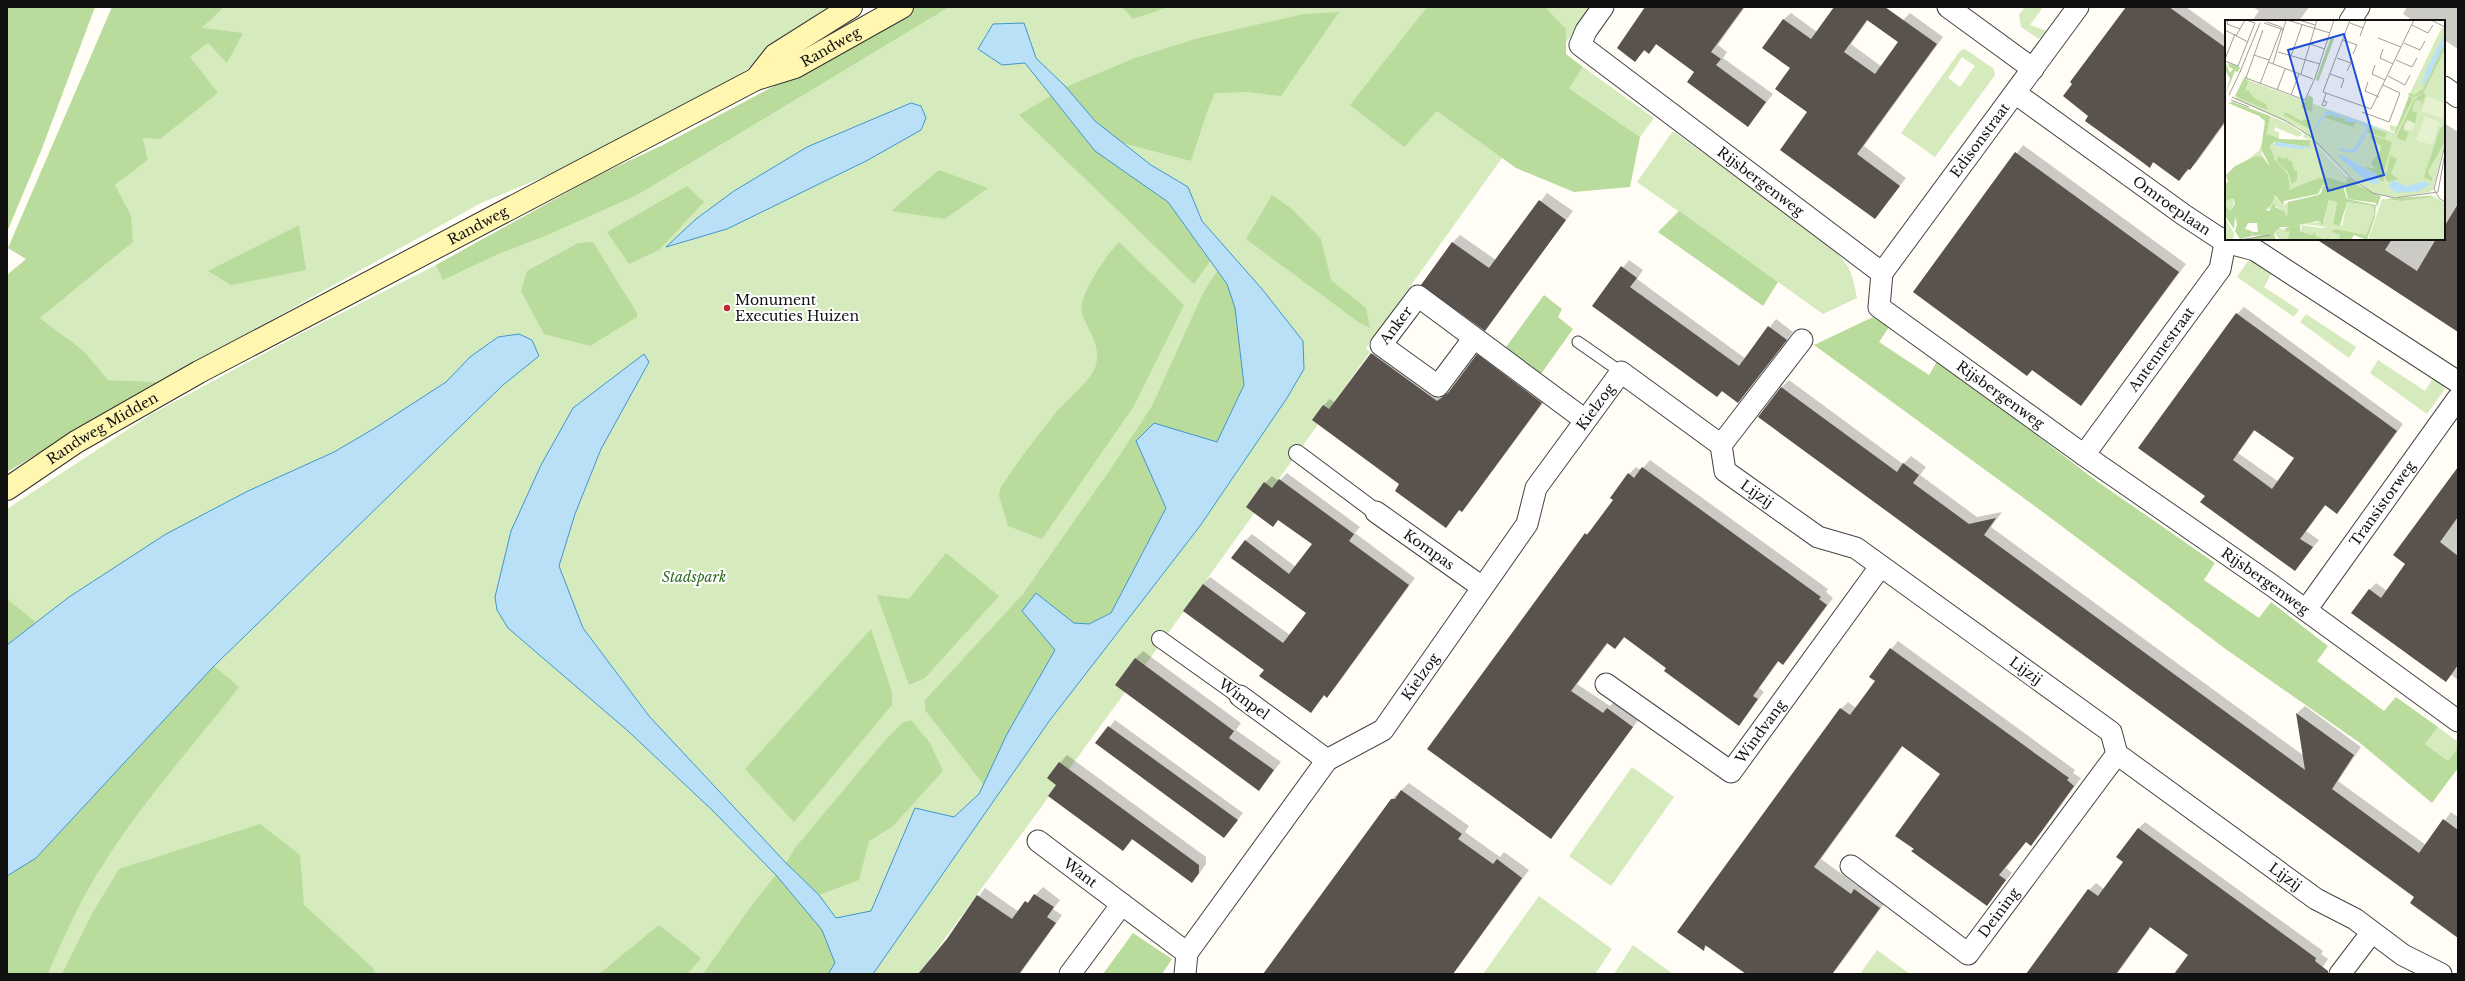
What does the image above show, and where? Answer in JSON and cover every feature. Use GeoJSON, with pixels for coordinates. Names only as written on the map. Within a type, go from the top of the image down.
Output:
{"type":"FeatureCollection","features":[{"type":"Feature","properties":{"kind":"main road","name":"Randweg"},"geometry":{"type":"LineString","coordinates":[[756,79],[775,55],[850,7]]}},
{"type":"Feature","properties":{"kind":"main road","name":"Randweg"},"geometry":{"type":"LineString","coordinates":[[199,372],[756,79],[796,67],[902,7]]}},
{"type":"Feature","properties":{"kind":"main road","name":"Randweg Midden"},"geometry":{"type":"LineString","coordinates":[[7,489],[76,442],[199,372]]}},
{"type":"Feature","properties":{"kind":"street","name":"Rijsbergenweg"},"geometry":{"type":"LineString","coordinates":[[1603,7],[1586,31],[1580,45],[1882,273],[1879,307],[2084,455],[2306,610],[2458,722]]}},
{"type":"Feature","properties":{"kind":"street"},"geometry":{"type":"LineString","coordinates":[[1948,7],[2033,69]]}},
{"type":"Feature","properties":{"kind":"street","name":"Edisonstraat"},"geometry":{"type":"LineString","coordinates":[[1882,273],[2078,7]]}},
{"type":"Feature","properties":{"kind":"street"},"geometry":{"type":"LineString","coordinates":[[2445,88],[2458,97]]}},
{"type":"Feature","properties":{"kind":"street","name":"Omroeplaan"},"geometry":{"type":"LineString","coordinates":[[2015,93],[2184,215],[2225,239]]}},
{"type":"Feature","properties":{"kind":"street","name":"Omroeplaan"},"geometry":{"type":"LineString","coordinates":[[2226,240],[2255,250],[2458,382]]}},
{"type":"Feature","properties":{"kind":"street","name":"Antennestraat"},"geometry":{"type":"LineString","coordinates":[[2084,455],[2220,269],[2226,240]]}},
{"type":"Feature","properties":{"kind":"street"},"geometry":{"type":"LineString","coordinates":[[1474,338],[1585,420]]}},
{"type":"Feature","properties":{"kind":"street"},"geometry":{"type":"LineString","coordinates":[[1721,445],[1802,340]]}},
{"type":"Feature","properties":{"kind":"street","name":"Kielzog"},"geometry":{"type":"LineString","coordinates":[[1187,953],[1327,760],[1383,730],[1527,524],[1536,488],[1621,372],[1721,445]]}},
{"type":"Feature","properties":{"kind":"street","name":"Transistorweg"},"geometry":{"type":"LineString","coordinates":[[2306,610],[2458,398]]}},
{"type":"Feature","properties":{"kind":"street","name":"Lijzij"},"geometry":{"type":"LineString","coordinates":[[1721,445],[1725,471],[1818,537],[1856,548],[2111,732],[2117,754],[2316,899],[2355,919],[2403,955],[2442,974]]}},
{"type":"Feature","properties":{"kind":"street"},"geometry":{"type":"LineString","coordinates":[[1297,453],[1376,512]]}},
{"type":"Feature","properties":{"kind":"street","name":"Kompas"},"geometry":{"type":"LineString","coordinates":[[1376,512],[1482,587]]}},
{"type":"Feature","properties":{"kind":"street","name":"Windvang"},"geometry":{"type":"LineString","coordinates":[[1606,684],[1731,772],[1880,566]]}},
{"type":"Feature","properties":{"kind":"street","name":"Wimpel"},"geometry":{"type":"LineString","coordinates":[[1160,639],[1327,760]]}},
{"type":"Feature","properties":{"kind":"street","name":"Deining"},"geometry":{"type":"LineString","coordinates":[[1851,866],[1968,954],[2117,754]]}},
{"type":"Feature","properties":{"kind":"street","name":"Want"},"geometry":{"type":"LineString","coordinates":[[1038,841],[1187,953]]}},
{"type":"Feature","properties":{"kind":"street"},"geometry":{"type":"LineString","coordinates":[[1070,974],[1122,904]]}},
{"type":"Feature","properties":{"kind":"street"},"geometry":{"type":"LineString","coordinates":[[2340,974],[2372,932]]}},
{"type":"Feature","properties":{"kind":"street"},"geometry":{"type":"LineString","coordinates":[[1185,974],[1187,953]]}},
{"type":"Feature","properties":{"kind":"lane","name":"Kielzog"},"geometry":{"type":"LineString","coordinates":[[1578,342],[1621,372]]}},
{"type":"Feature","properties":{"kind":"green space"},"geometry":{"type":"Polygon","coordinates":[[[7,7],[95,7],[41,151],[7,232],[7,7]]]}},
{"type":"Feature","properties":{"kind":"green space"},"geometry":{"type":"Polygon","coordinates":[[[112,7],[224,7],[202,28],[243,33],[227,63],[208,43],[190,57],[218,93],[160,139],[143,138],[148,160],[115,185],[131,216],[133,242],[40,318],[83,350],[108,380],[160,382],[7,472],[7,275],[26,259],[8,248],[112,7]]]}},
{"type":"Feature","properties":{"kind":"green space"},"geometry":{"type":"Polygon","coordinates":[[[224,7],[838,7],[795,31],[738,76],[553,173],[481,203],[160,382],[108,380],[83,350],[40,318],[133,242],[130,216],[115,185],[148,160],[143,138],[190,57],[208,43],[227,62],[202,28],[224,7]]]}},
{"type":"Feature","properties":{"kind":"green space","name":"Stadspark"},"geometry":{"type":"Polygon","coordinates":[[[913,7],[1591,7],[1565,44],[1502,158],[1366,348],[1370,352],[1156,650],[919,974],[7,974],[7,509],[150,415],[302,333],[436,265],[597,176],[663,145],[780,83],[913,7]]]}},
{"type":"Feature","properties":{"kind":"green space"},"geometry":{"type":"Polygon","coordinates":[[[913,7],[949,7],[637,195],[545,236],[498,254],[443,280],[436,265],[597,176],[663,145],[780,83],[913,7]]]}},
{"type":"Feature","properties":{"kind":"green space"},"geometry":{"type":"Polygon","coordinates":[[[1122,7],[1168,7],[1133,19],[1122,7]]]}},
{"type":"Feature","properties":{"kind":"green space"},"geometry":{"type":"Polygon","coordinates":[[[1427,7],[1545,7],[1566,29],[1566,54],[1583,67],[1569,88],[1640,137],[1630,187],[1574,192],[1516,168],[1437,111],[1404,147],[1350,105],[1427,7]]]}},
{"type":"Feature","properties":{"kind":"green space"},"geometry":{"type":"Polygon","coordinates":[[[2025,7],[2043,7],[2030,25],[2047,31],[2039,39],[2021,27],[2019,15],[2025,7]]]}},
{"type":"Feature","properties":{"kind":"green space"},"geometry":{"type":"Polygon","coordinates":[[[1339,12],[1281,96],[1248,92],[1215,93],[1208,109],[1191,161],[1122,143],[1095,121],[1066,87],[1132,59],[1195,39],[1304,14],[1339,12]]]}},
{"type":"Feature","properties":{"kind":"green space"},"geometry":{"type":"Polygon","coordinates":[[[1965,49],[1994,69],[1995,75],[1935,157],[1901,133],[1960,51],[1965,49]],[[1962,57],[1948,78],[1960,87],[1975,66],[1962,57]]]}},
{"type":"Feature","properties":{"kind":"green space"},"geometry":{"type":"Polygon","coordinates":[[[1583,67],[1654,118],[1640,137],[1568,87],[1583,67]]]}},
{"type":"Feature","properties":{"kind":"green space"},"geometry":{"type":"Polygon","coordinates":[[[1051,96],[1095,151],[1168,202],[1210,261],[1194,284],[1019,115],[1051,96]]]}},
{"type":"Feature","properties":{"kind":"green space"},"geometry":{"type":"Polygon","coordinates":[[[1673,131],[1828,244],[1848,268],[1853,280],[1857,298],[1823,314],[1637,182],[1673,131]]]}},
{"type":"Feature","properties":{"kind":"green space"},"geometry":{"type":"Polygon","coordinates":[[[939,170],[988,188],[945,219],[891,211],[939,170]]]}},
{"type":"Feature","properties":{"kind":"green space"},"geometry":{"type":"Polygon","coordinates":[[[687,186],[704,202],[659,250],[629,264],[607,232],[687,186]]]}},
{"type":"Feature","properties":{"kind":"green space"},"geometry":{"type":"Polygon","coordinates":[[[1272,195],[1292,209],[1321,239],[1331,280],[1366,308],[1370,328],[1357,321],[1246,239],[1272,195]]]}},
{"type":"Feature","properties":{"kind":"green space"},"geometry":{"type":"Polygon","coordinates":[[[1679,211],[1778,282],[1763,306],[1658,232],[1679,211]]]}},
{"type":"Feature","properties":{"kind":"green space"},"geometry":{"type":"Polygon","coordinates":[[[299,225],[306,270],[231,285],[208,271],[299,225]]]}},
{"type":"Feature","properties":{"kind":"green space"},"geometry":{"type":"Polygon","coordinates":[[[593,242],[637,313],[637,317],[590,346],[544,334],[521,291],[527,271],[578,243],[593,242]]]}},
{"type":"Feature","properties":{"kind":"green space"},"geometry":{"type":"Polygon","coordinates":[[[1119,242],[1184,305],[1134,406],[1042,539],[1008,526],[999,496],[1000,489],[1019,460],[1059,409],[1084,384],[1096,365],[1097,351],[1082,313],[1082,306],[1084,297],[1094,276],[1119,242]]]}},
{"type":"Feature","properties":{"kind":"green space"},"geometry":{"type":"Polygon","coordinates":[[[2248,261],[2257,262],[2273,271],[2264,287],[2299,310],[2294,317],[2237,277],[2248,261]]]}},
{"type":"Feature","properties":{"kind":"green space"},"geometry":{"type":"Polygon","coordinates":[[[1217,271],[1227,284],[1235,308],[1244,385],[1217,442],[1154,423],[1137,441],[1166,508],[1111,613],[1089,624],[1074,623],[1036,593],[1022,611],[1055,650],[1007,734],[984,785],[925,710],[925,700],[1023,594],[1110,470],[1152,406],[1203,293],[1217,271]]]}},
{"type":"Feature","properties":{"kind":"green space"},"geometry":{"type":"Polygon","coordinates":[[[1544,295],[1562,309],[1558,317],[1573,329],[1541,374],[1506,347],[1544,295]]]}},
{"type":"Feature","properties":{"kind":"green space"},"geometry":{"type":"Polygon","coordinates":[[[2306,314],[2356,347],[2349,358],[2300,322],[2306,314]]]}},
{"type":"Feature","properties":{"kind":"green space"},"geometry":{"type":"Polygon","coordinates":[[[1873,317],[1889,327],[1879,342],[1929,375],[1938,360],[2098,482],[2215,563],[2204,580],[2259,618],[2271,602],[2328,646],[2317,661],[2384,711],[2396,697],[2438,727],[2425,744],[2448,761],[2458,748],[2458,768],[2432,803],[2360,743],[2227,650],[2036,507],[1814,345],[1873,317]]]}},
{"type":"Feature","properties":{"kind":"green space"},"geometry":{"type":"Polygon","coordinates":[[[2378,360],[2425,391],[2435,375],[2442,381],[2445,389],[2427,414],[2370,373],[2378,360]]]}},
{"type":"Feature","properties":{"kind":"green space"},"geometry":{"type":"Polygon","coordinates":[[[946,553],[999,596],[925,678],[909,685],[877,595],[909,599],[946,553]]]}},
{"type":"Feature","properties":{"kind":"green space"},"geometry":{"type":"Polygon","coordinates":[[[7,599],[37,623],[7,645],[7,599]]]}},
{"type":"Feature","properties":{"kind":"green space"},"geometry":{"type":"Polygon","coordinates":[[[871,629],[892,692],[892,705],[794,822],[745,769],[871,629]]]}},
{"type":"Feature","properties":{"kind":"green space"},"geometry":{"type":"Polygon","coordinates":[[[214,666],[239,687],[152,795],[119,840],[80,903],[48,974],[7,974],[7,876],[36,858],[214,666]]]}},
{"type":"Feature","properties":{"kind":"green space"},"geometry":{"type":"Polygon","coordinates":[[[911,720],[930,743],[943,771],[892,827],[869,841],[859,880],[819,895],[786,863],[795,848],[887,738],[902,723],[911,720]]]}},
{"type":"Feature","properties":{"kind":"green space"},"geometry":{"type":"Polygon","coordinates":[[[2438,727],[2458,742],[2458,748],[2448,761],[2425,744],[2438,727]]]}},
{"type":"Feature","properties":{"kind":"green space"},"geometry":{"type":"Polygon","coordinates":[[[1632,767],[1674,797],[1611,886],[1569,856],[1632,767]]]}},
{"type":"Feature","properties":{"kind":"green space"},"geometry":{"type":"Polygon","coordinates":[[[260,824],[300,855],[304,905],[373,968],[375,974],[62,974],[93,912],[119,869],[260,824]]]}},
{"type":"Feature","properties":{"kind":"green space"},"geometry":{"type":"Polygon","coordinates":[[[776,875],[822,930],[836,963],[828,974],[703,974],[754,902],[776,875]]]}},
{"type":"Feature","properties":{"kind":"green space"},"geometry":{"type":"Polygon","coordinates":[[[1539,896],[1612,949],[1595,974],[1483,974],[1539,896]]]}},
{"type":"Feature","properties":{"kind":"green space"},"geometry":{"type":"Polygon","coordinates":[[[659,925],[701,958],[688,974],[599,974],[659,925]]]}},
{"type":"Feature","properties":{"kind":"green space"},"geometry":{"type":"Polygon","coordinates":[[[1133,933],[1172,959],[1162,974],[1103,974],[1133,933]]]}},
{"type":"Feature","properties":{"kind":"green space"},"geometry":{"type":"Polygon","coordinates":[[[1633,945],[1673,974],[1614,974],[1633,945]]]}},
{"type":"Feature","properties":{"kind":"green space"},"geometry":{"type":"Polygon","coordinates":[[[1877,950],[1910,974],[1860,974],[1877,950]]]}},
{"type":"Feature","properties":{"kind":"water"},"geometry":{"type":"Polygon","coordinates":[[[1024,23],[1036,58],[1066,87],[1095,121],[1151,165],[1188,187],[1202,221],[1262,289],[1303,341],[1304,369],[1287,398],[1200,526],[1050,720],[873,974],[828,974],[835,963],[822,930],[776,875],[712,810],[628,731],[508,628],[497,610],[495,597],[511,531],[541,465],[573,408],[644,354],[649,362],[601,449],[575,514],[559,566],[583,628],[649,716],[786,863],[819,895],[836,918],[871,911],[915,808],[954,817],[979,794],[1007,734],[1055,650],[1022,611],[1036,593],[1074,623],[1089,624],[1111,613],[1166,508],[1136,441],[1154,423],[1217,442],[1244,385],[1235,308],[1227,284],[1168,202],[1095,151],[1025,63],[1002,65],[978,49],[993,24],[1024,23]]]}},
{"type":"Feature","properties":{"kind":"water"},"geometry":{"type":"Polygon","coordinates":[[[911,103],[921,106],[926,118],[921,130],[868,160],[727,229],[666,247],[696,219],[734,191],[807,147],[911,103]]]}},
{"type":"Feature","properties":{"kind":"water"},"geometry":{"type":"Polygon","coordinates":[[[519,334],[532,340],[539,356],[503,385],[214,666],[36,858],[7,876],[7,645],[69,597],[166,534],[248,491],[334,452],[375,428],[446,382],[470,357],[498,337],[519,334]]]}},
{"type":"Feature","properties":{"kind":"building"},"geometry":{"type":"Polygon","coordinates":[[[1645,7],[1744,7],[1711,52],[1721,59],[1716,65],[1766,102],[1748,127],[1687,82],[1694,72],[1656,44],[1649,54],[1644,50],[1635,62],[1617,48],[1645,7]]]}},
{"type":"Feature","properties":{"kind":"building"},"geometry":{"type":"Polygon","coordinates":[[[1834,7],[1885,7],[1937,44],[1857,154],[1900,186],[1875,219],[1780,150],[1807,112],[1775,89],[1790,68],[1762,48],[1783,19],[1811,39],[1834,7]],[[1867,20],[1844,52],[1875,74],[1898,42],[1867,20]]]}},
{"type":"Feature","properties":{"kind":"building"},"geometry":{"type":"Polygon","coordinates":[[[2126,7],[2169,7],[2225,47],[2225,121],[2190,170],[2188,169],[2179,181],[2153,162],[2150,168],[2085,121],[2088,116],[2063,96],[2072,84],[2070,82],[2126,7]]]}},
{"type":"Feature","properties":{"kind":"building"},"geometry":{"type":"Polygon","coordinates":[[[2015,152],[2179,272],[2081,406],[2032,370],[2027,376],[1913,292],[2015,152]]]}},
{"type":"Feature","properties":{"kind":"building"},"geometry":{"type":"Polygon","coordinates":[[[1539,200],[1566,220],[1485,331],[1421,285],[1452,242],[1489,268],[1539,200]]]}},
{"type":"Feature","properties":{"kind":"building"},"geometry":{"type":"Polygon","coordinates":[[[2458,204],[2458,332],[2318,240],[2391,240],[2385,250],[2417,271],[2435,240],[2445,240],[2445,225],[2458,204]]]}},
{"type":"Feature","properties":{"kind":"building"},"geometry":{"type":"Polygon","coordinates":[[[1621,266],[1637,278],[1630,287],[1739,366],[1768,326],[1787,340],[1738,403],[1722,391],[1717,397],[1592,306],[1621,266]]]}},
{"type":"Feature","properties":{"kind":"building"},"geometry":{"type":"Polygon","coordinates":[[[2236,313],[2397,431],[2337,514],[2325,505],[2300,539],[2313,547],[2295,571],[2200,502],[2205,496],[2138,448],[2236,313]],[[2254,430],[2233,460],[2272,489],[2294,458],[2254,430]]]}},
{"type":"Feature","properties":{"kind":"building"},"geometry":{"type":"Polygon","coordinates":[[[1371,353],[1437,401],[1448,393],[1477,354],[1542,403],[1462,512],[1459,510],[1446,528],[1395,491],[1399,484],[1312,420],[1323,405],[1329,409],[1371,353]]]}},
{"type":"Feature","properties":{"kind":"building"},"geometry":{"type":"Polygon","coordinates":[[[1781,387],[1897,472],[1903,463],[1919,475],[1913,483],[1969,524],[1996,518],[1984,535],[2305,770],[2296,713],[2354,755],[2332,789],[2419,853],[2443,819],[2458,830],[2458,938],[2410,903],[2414,897],[1758,417],[1781,387]]]}},
{"type":"Feature","properties":{"kind":"building"},"geometry":{"type":"Polygon","coordinates":[[[1642,467],[1821,597],[1819,599],[1827,605],[1783,665],[1778,661],[1753,696],[1758,699],[1739,726],[1664,671],[1666,668],[1624,637],[1615,649],[1607,643],[1571,691],[1603,713],[1607,708],[1633,727],[1551,839],[1427,749],[1585,533],[1587,535],[1613,500],[1610,498],[1628,473],[1634,478],[1642,467]]]}},
{"type":"Feature","properties":{"kind":"building"},"geometry":{"type":"Polygon","coordinates":[[[2458,467],[2458,517],[2440,542],[2458,556],[2458,665],[2446,682],[2351,613],[2369,589],[2381,598],[2405,564],[2393,555],[2458,467]]]}},
{"type":"Feature","properties":{"kind":"building"},"geometry":{"type":"Polygon","coordinates":[[[1279,479],[1354,534],[1349,541],[1409,585],[1327,698],[1324,695],[1311,713],[1259,676],[1264,670],[1183,611],[1203,584],[1283,643],[1306,613],[1231,558],[1245,540],[1289,574],[1312,544],[1278,520],[1273,527],[1246,507],[1264,482],[1272,488],[1279,479]]]}},
{"type":"Feature","properties":{"kind":"building"},"geometry":{"type":"Polygon","coordinates":[[[1890,648],[2069,778],[2067,780],[2074,786],[2031,846],[2026,842],[1999,875],[2006,880],[1987,906],[1911,851],[1914,849],[1895,836],[1940,774],[1902,746],[1814,867],[1851,894],[1854,889],[1880,908],[1832,974],[1746,974],[1705,945],[1704,951],[1677,932],[1840,708],[1850,715],[1875,681],[1869,677],[1890,648]]]}},
{"type":"Feature","properties":{"kind":"building"},"geometry":{"type":"Polygon","coordinates":[[[1135,658],[1234,731],[1229,738],[1274,770],[1259,791],[1115,685],[1135,658]]]}},
{"type":"Feature","properties":{"kind":"building"},"geometry":{"type":"Polygon","coordinates":[[[1108,726],[1238,820],[1224,838],[1095,743],[1108,726]]]}},
{"type":"Feature","properties":{"kind":"building"},"geometry":{"type":"Polygon","coordinates":[[[1059,762],[1199,865],[1199,873],[1192,883],[1132,839],[1123,851],[1048,796],[1056,785],[1047,778],[1059,762]]]}},
{"type":"Feature","properties":{"kind":"building"},"geometry":{"type":"Polygon","coordinates":[[[1401,790],[1462,834],[1458,839],[1493,864],[1497,859],[1522,878],[1453,974],[1263,974],[1391,799],[1395,799],[1401,790]]]}},
{"type":"Feature","properties":{"kind":"building"},"geometry":{"type":"Polygon","coordinates":[[[2138,828],[2316,958],[2315,961],[2328,971],[2328,974],[2174,974],[2188,955],[2150,927],[2116,974],[2026,974],[2088,889],[2098,896],[2123,862],[2116,857],[2138,828]]]}},
{"type":"Feature","properties":{"kind":"building"},"geometry":{"type":"Polygon","coordinates":[[[1034,894],[1054,907],[1047,917],[1056,923],[1019,974],[918,974],[947,939],[977,895],[1012,919],[1025,901],[1028,903],[1034,894]]]}},
{"type":"Feature","properties":{"kind":"place","name":"Monument Executies Huizen"},"geometry":{"type":"Point","coordinates":[727,308]}}]}
